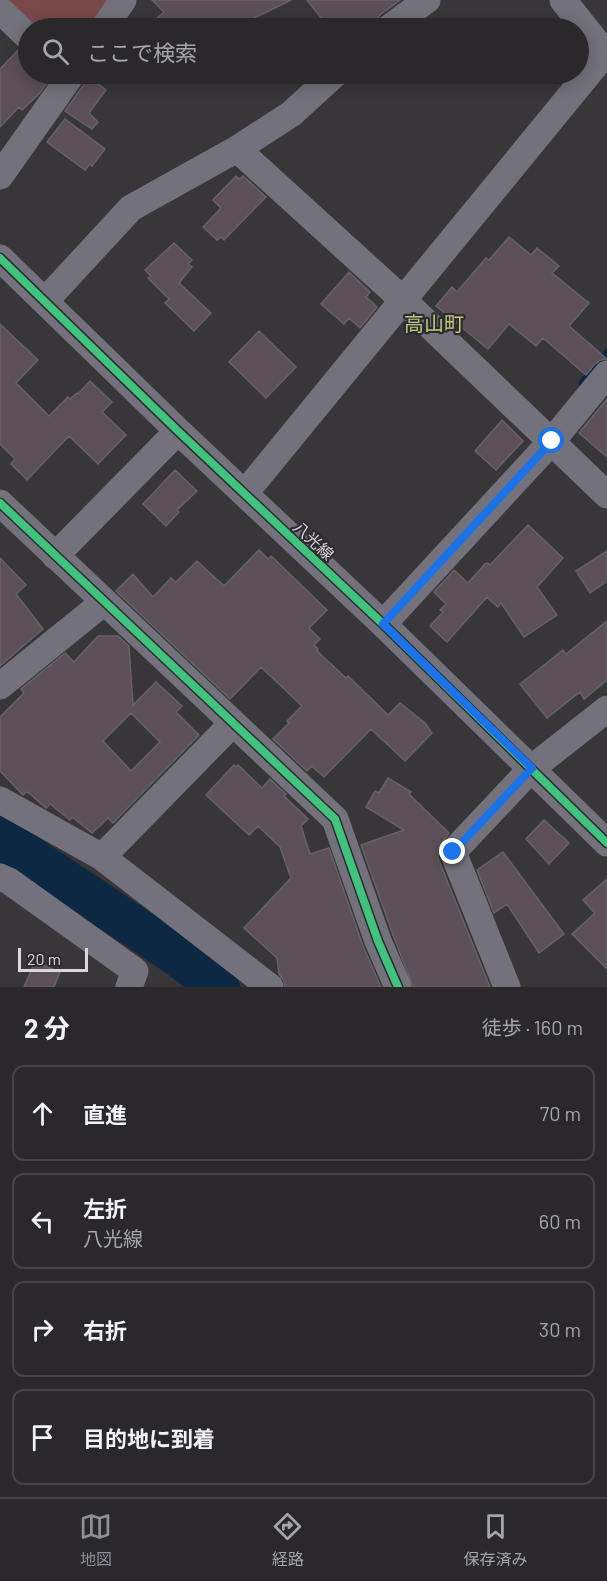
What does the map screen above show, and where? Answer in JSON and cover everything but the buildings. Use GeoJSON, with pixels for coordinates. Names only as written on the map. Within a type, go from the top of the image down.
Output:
{"type":"FeatureCollection","features":[{"type":"Feature","properties":{"kind":"street"},"geometry":{"type":"LineString","coordinates":[[111,18],[123,0]]}},
{"type":"Feature","properties":{"kind":"street"},"geometry":{"type":"LineString","coordinates":[[403,18],[427,0]]}},
{"type":"Feature","properties":{"kind":"street"},"geometry":{"type":"LineString","coordinates":[[563,0],[578,18]]}},
{"type":"Feature","properties":{"kind":"street"},"geometry":{"type":"LineString","coordinates":[[0,10],[18,27]]}},
{"type":"Feature","properties":{"kind":"street"},"geometry":{"type":"LineString","coordinates":[[589,31],[606,52],[589,73]]}},
{"type":"Feature","properties":{"kind":"street"},"geometry":{"type":"LineString","coordinates":[[0,176],[63,84]]}},
{"type":"Feature","properties":{"kind":"street"},"geometry":{"type":"LineString","coordinates":[[45,301],[131,208],[237,149],[291,114],[324,84]]}},
{"type":"Feature","properties":{"kind":"street"},"geometry":{"type":"LineString","coordinates":[[245,493],[580,84]]}},
{"type":"Feature","properties":{"kind":"street"},"geometry":{"type":"LineString","coordinates":[[237,149],[404,300],[607,495]]}},
{"type":"Feature","properties":{"kind":"street","name":"八光線"},"geometry":{"type":"LineString","coordinates":[[0,258],[178,431],[383,624],[607,843]]}},
{"type":"Feature","properties":{"kind":"street"},"geometry":{"type":"LineString","coordinates":[[383,624],[552,441],[607,374]]}},
{"type":"Feature","properties":{"kind":"street"},"geometry":{"type":"LineString","coordinates":[[55,556],[178,431]]}},
{"type":"Feature","properties":{"kind":"street"},"geometry":{"type":"LineString","coordinates":[[5,518],[55,556],[335,819],[378,941],[398,987]]}},
{"type":"Feature","properties":{"kind":"street"},"geometry":{"type":"LineString","coordinates":[[0,686],[104,602]]}},
{"type":"Feature","properties":{"kind":"street"},"geometry":{"type":"LineString","coordinates":[[507,987],[453,852],[532,768],[607,709]]}},
{"type":"Feature","properties":{"kind":"street"},"geometry":{"type":"LineString","coordinates":[[102,857],[234,723]]}},
{"type":"Feature","properties":{"kind":"street"},"geometry":{"type":"LineString","coordinates":[[0,800],[102,857],[270,987]]}},
{"type":"Feature","properties":{"kind":"street"},"geometry":{"type":"LineString","coordinates":[[3,886],[135,971],[129,987]]}},
{"type":"Feature","properties":{"kind":"shaded area"},"geometry":{"type":"Polygon","coordinates":[[[7,0],[110,0],[97,18],[26,18],[7,0]]]}},
{"type":"Feature","properties":{"kind":"waterway"},"geometry":{"type":"LineString","coordinates":[[582,383],[607,353]]}},
{"type":"Feature","properties":{"kind":"waterway"},"geometry":{"type":"LineString","coordinates":[[0,837],[177,955],[219,987]]}},
{"type":"Feature","properties":{"kind":"cycle path"},"geometry":{"type":"LineString","coordinates":[[0,258],[178,431],[383,624],[607,843]]}},
{"type":"Feature","properties":{"kind":"cycle path"},"geometry":{"type":"LineString","coordinates":[[0,503],[335,819],[378,941],[398,987]]}},
{"type":"Feature","properties":{"kind":"district","name":"高山町"},"geometry":{"type":"Point","coordinates":[434,323]}},
{"type":"Feature","properties":{"kind":"route"},"geometry":{"type":"LineString","coordinates":[[453,852],[532,768],[383,624],[552,441]]}}]}
